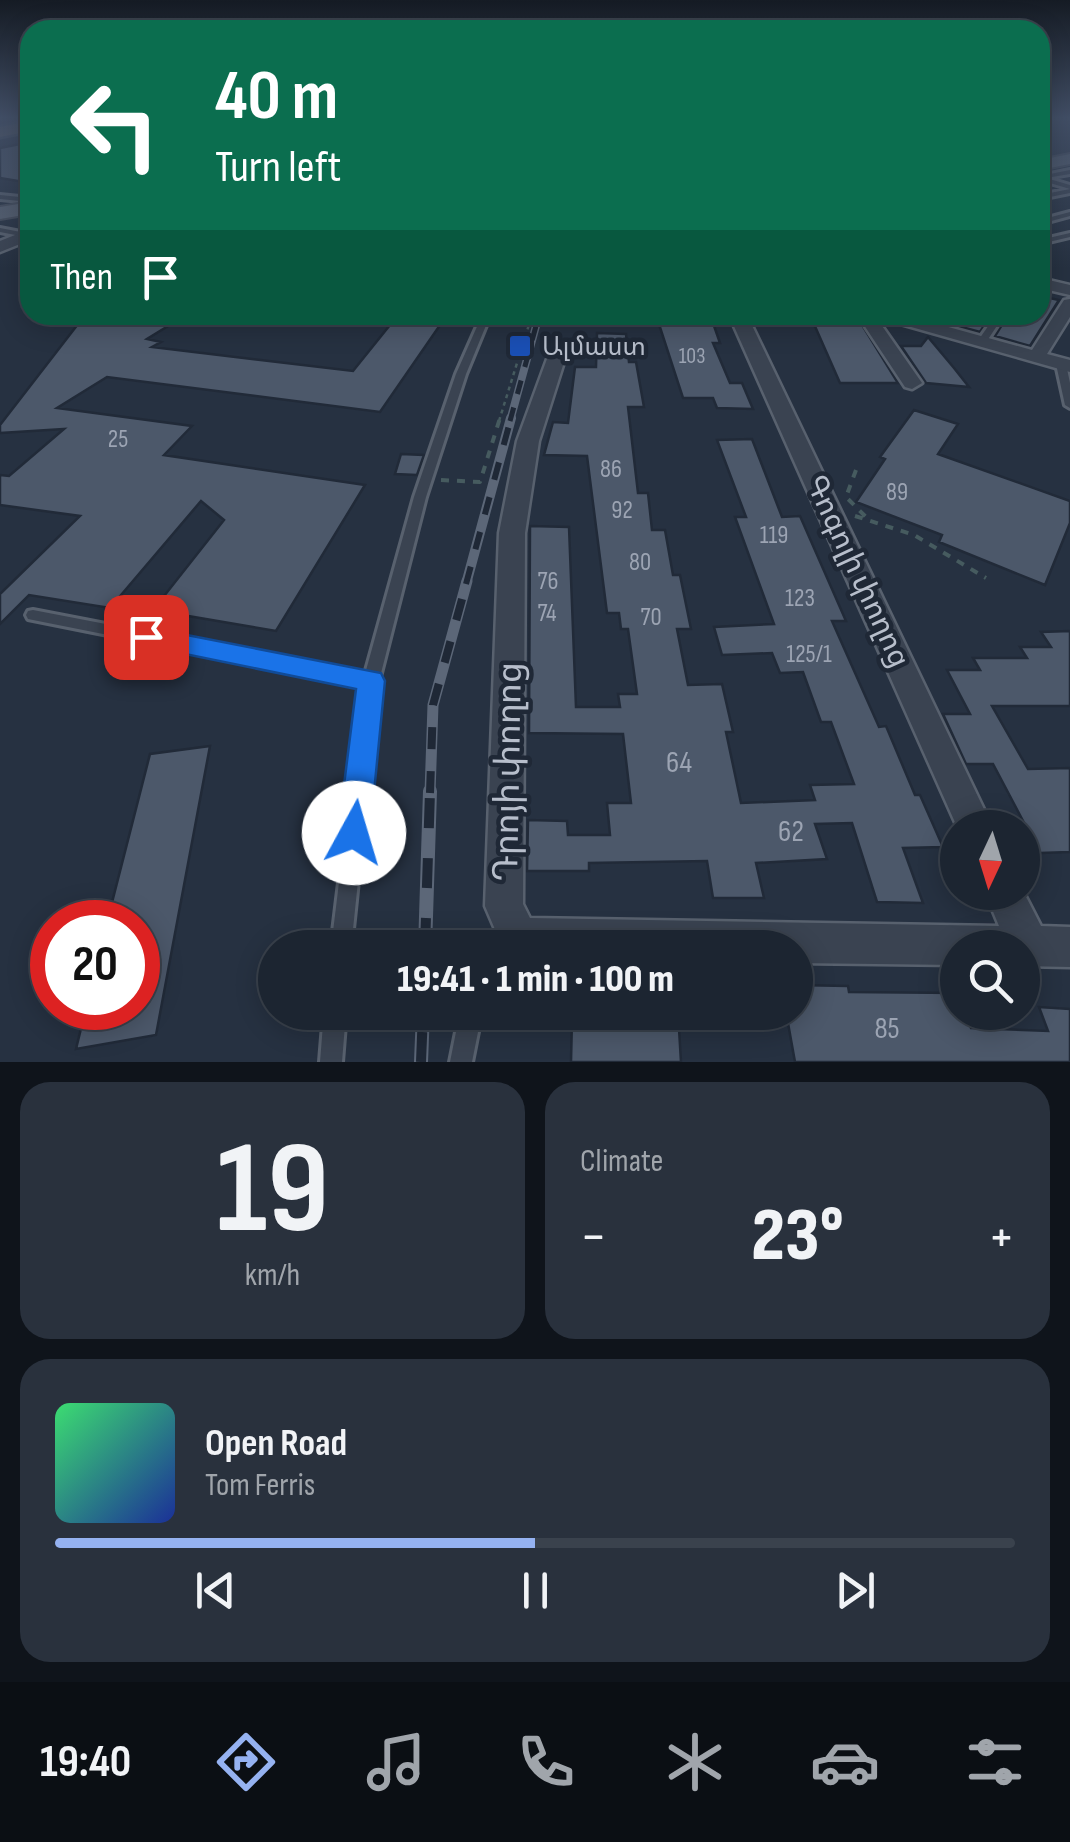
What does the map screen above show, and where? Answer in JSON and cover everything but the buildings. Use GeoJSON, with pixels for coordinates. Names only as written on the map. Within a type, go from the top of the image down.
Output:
{"type":"FeatureCollection","features":[{"type":"Feature","properties":{"kind":"street"},"geometry":{"type":"LineString","coordinates":[[1036,357],[1070,304]]}},
{"type":"Feature","properties":{"kind":"street","name":"Գոգոլի փողոց"},"geometry":{"type":"LineString","coordinates":[[743,325],[967,810]]}},
{"type":"Feature","properties":{"kind":"street"},"geometry":{"type":"LineString","coordinates":[[873,325],[912,383]]}},
{"type":"Feature","properties":{"kind":"street"},"geometry":{"type":"LineString","coordinates":[[943,325],[982,342],[1066,365]]}},
{"type":"Feature","properties":{"kind":"street","name":"Դրոյի փողոց"},"geometry":{"type":"LineString","coordinates":[[512,930],[504,906],[512,533],[528,441],[556,359]]}},
{"type":"Feature","properties":{"kind":"street","name":"Դրոյի փողոց"},"geometry":{"type":"LineString","coordinates":[[813,945],[940,945]]}},
{"type":"Feature","properties":{"kind":"street","name":"Դրոյի փողոց"},"geometry":{"type":"LineString","coordinates":[[1040,946],[1070,947]]}},
{"type":"Feature","properties":{"kind":"lane"},"geometry":{"type":"LineString","coordinates":[[343,930],[371,681],[426,478],[460,374],[482,325]]}},
{"type":"Feature","properties":{"kind":"lane"},"geometry":{"type":"LineString","coordinates":[[982,342],[993,325]]}},
{"type":"Feature","properties":{"kind":"lane"},"geometry":{"type":"LineString","coordinates":[[1066,365],[1070,405]]}},
{"type":"Feature","properties":{"kind":"lane"},"geometry":{"type":"LineString","coordinates":[[33,616],[371,681]]}},
{"type":"Feature","properties":{"kind":"lane"},"geometry":{"type":"LineString","coordinates":[[331,1062],[334,1030]]}},
{"type":"Feature","properties":{"kind":"lane"},"geometry":{"type":"LineString","coordinates":[[461,1062],[467,1030]]}},
{"type":"Feature","properties":{"kind":"path"},"geometry":{"type":"LineString","coordinates":[[426,478],[480,482],[529,325]]}},
{"type":"Feature","properties":{"kind":"path"},"geometry":{"type":"LineString","coordinates":[[856,470],[846,497],[866,517]]}},
{"type":"Feature","properties":{"kind":"path"},"geometry":{"type":"LineString","coordinates":[[832,513],[866,517],[914,535],[986,578]]}},
{"type":"Feature","properties":{"kind":"railway"},"geometry":{"type":"LineString","coordinates":[[510,421],[536,325]]}},
{"type":"Feature","properties":{"kind":"railway"},"geometry":{"type":"LineString","coordinates":[[466,584],[511,418]]}},
{"type":"Feature","properties":{"kind":"railway"},"geometry":{"type":"LineString","coordinates":[[430,793],[433,705],[467,581]]}},
{"type":"Feature","properties":{"kind":"railway"},"geometry":{"type":"LineString","coordinates":[[426,930],[430,791]]}},
{"type":"Feature","properties":{"kind":"railway"},"geometry":{"type":"LineString","coordinates":[[421,1062],[422,1030]]}},
{"type":"Feature","properties":{"kind":"place","name":"Ալմաստ"},"geometry":{"type":"Point","coordinates":[520,346]}},
{"type":"Feature","properties":{"kind":"route"},"geometry":{"type":"LineString","coordinates":[[146,637],[371,681],[354,833]]}}]}
